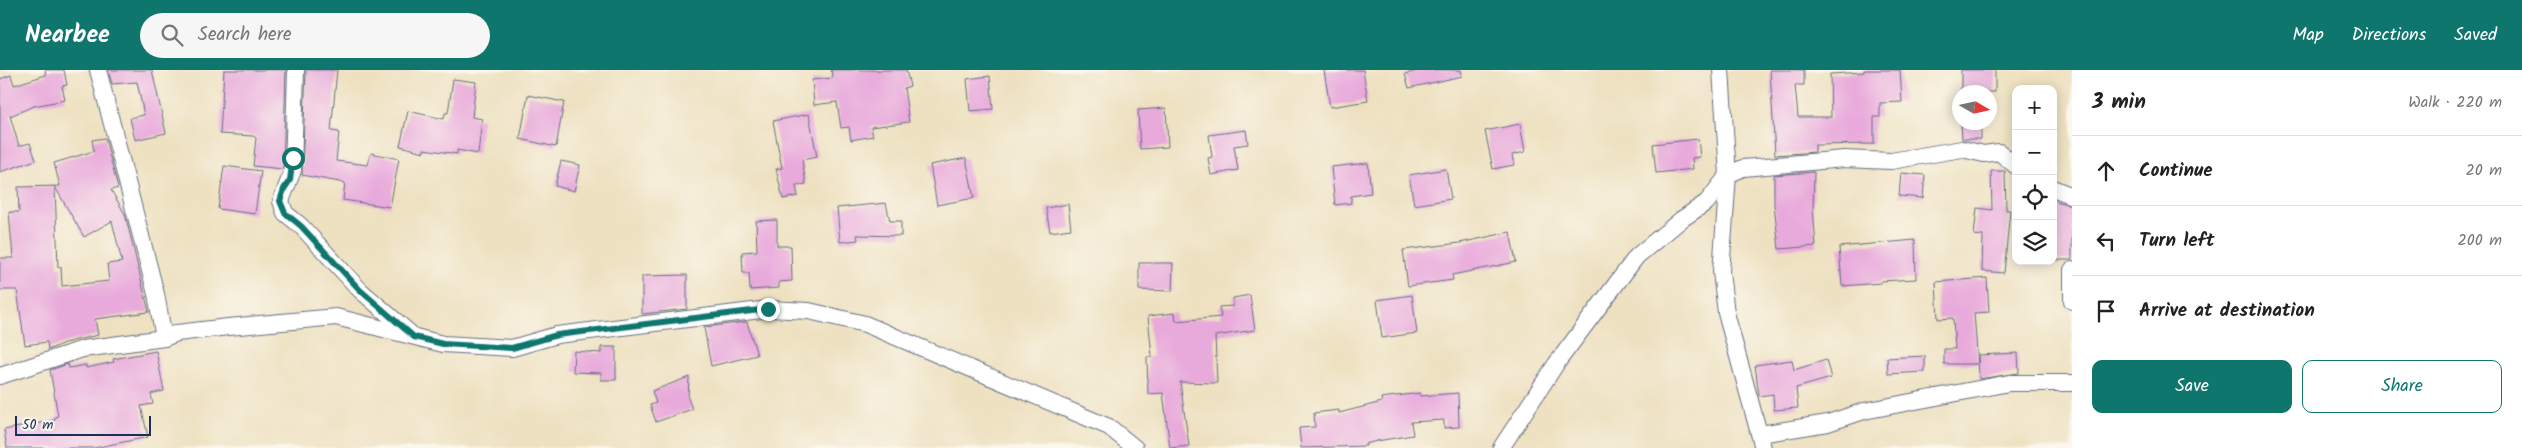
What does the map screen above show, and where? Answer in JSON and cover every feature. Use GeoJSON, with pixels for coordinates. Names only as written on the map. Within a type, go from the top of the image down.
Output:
{"type":"FeatureCollection","features":[{"type":"Feature","properties":{"kind":"street"},"geometry":{"type":"LineString","coordinates":[[98,70],[152,278],[164,338]]}},
{"type":"Feature","properties":{"kind":"street"},"geometry":{"type":"LineString","coordinates":[[296,70],[293,170],[280,201],[285,213],[301,226],[360,290],[414,337]]}},
{"type":"Feature","properties":{"kind":"street"},"geometry":{"type":"LineString","coordinates":[[1721,70],[1728,175],[1722,280],[1730,330],[1762,441],[1864,411],[2010,383],[2072,383]]}},
{"type":"Feature","properties":{"kind":"street"},"geometry":{"type":"LineString","coordinates":[[1501,448],[1556,364],[1637,256],[1682,219],[1707,202],[1728,175],[1743,168],[1844,159],[1891,161],[1962,149],[1984,154],[1999,152],[2012,163]]}},
{"type":"Feature","properties":{"kind":"street"},"geometry":{"type":"LineString","coordinates":[[2057,190],[2072,196]]}},
{"type":"Feature","properties":{"kind":"street"},"geometry":{"type":"LineString","coordinates":[[2072,270],[2072,301]]}},
{"type":"Feature","properties":{"kind":"street"},"geometry":{"type":"LineString","coordinates":[[0,376],[83,349],[164,338],[177,333],[336,317],[443,344],[512,348],[557,335],[768,309],[810,311],[865,324],[1109,427],[1135,448]]}},
{"type":"Feature","properties":{"kind":"building"},"geometry":{"type":"Polygon","coordinates":[[[45,70],[64,70],[67,85],[62,86],[65,100],[34,106],[10,116],[19,146],[30,143],[36,160],[0,172],[0,79],[11,75],[14,85],[46,75],[45,70]]]}},
{"type":"Feature","properties":{"kind":"building"},"geometry":{"type":"Polygon","coordinates":[[[108,70],[152,70],[166,133],[135,140],[130,118],[144,115],[137,82],[112,84],[108,70]]]}},
{"type":"Feature","properties":{"kind":"building"},"geometry":{"type":"Polygon","coordinates":[[[224,70],[286,70],[283,169],[253,166],[256,138],[253,136],[220,134],[224,70]]]}},
{"type":"Feature","properties":{"kind":"building"},"geometry":{"type":"Polygon","coordinates":[[[306,70],[337,70],[331,131],[339,132],[336,161],[368,165],[371,153],[399,159],[390,207],[343,200],[345,183],[302,175],[306,70]]]}},
{"type":"Feature","properties":{"kind":"building"},"geometry":{"type":"Polygon","coordinates":[[[831,70],[906,70],[910,86],[904,88],[909,122],[871,127],[873,136],[851,140],[849,127],[841,128],[837,102],[814,105],[812,80],[833,78],[831,70]]]}},
{"type":"Feature","properties":{"kind":"building"},"geometry":{"type":"Polygon","coordinates":[[[1324,70],[1363,70],[1368,101],[1330,107],[1324,70]]]}},
{"type":"Feature","properties":{"kind":"building"},"geometry":{"type":"Polygon","coordinates":[[[1422,70],[1461,70],[1462,76],[1409,88],[1405,74],[1422,70]]]}},
{"type":"Feature","properties":{"kind":"building"},"geometry":{"type":"Polygon","coordinates":[[[1770,70],[1804,70],[1804,85],[1795,85],[1798,117],[1831,117],[1830,74],[1864,72],[1864,70],[1900,70],[1902,102],[1880,103],[1880,117],[1874,117],[1874,144],[1815,145],[1815,152],[1775,155],[1770,70]]]}},
{"type":"Feature","properties":{"kind":"building"},"geometry":{"type":"Polygon","coordinates":[[[1961,70],[1995,70],[1995,85],[1961,85],[1961,70]]]}},
{"type":"Feature","properties":{"kind":"building"},"geometry":{"type":"Polygon","coordinates":[[[990,76],[993,109],[970,111],[967,79],[990,76]]]}},
{"type":"Feature","properties":{"kind":"building"},"geometry":{"type":"Polygon","coordinates":[[[453,79],[476,82],[472,117],[482,119],[478,154],[457,150],[457,154],[424,149],[424,152],[400,146],[408,111],[444,119],[445,113],[448,113],[453,79]]]}},
{"type":"Feature","properties":{"kind":"building"},"geometry":{"type":"Polygon","coordinates":[[[528,95],[564,102],[556,147],[520,139],[528,95]]]}},
{"type":"Feature","properties":{"kind":"building"},"geometry":{"type":"Polygon","coordinates":[[[1166,108],[1168,147],[1140,149],[1138,110],[1166,108]]]}},
{"type":"Feature","properties":{"kind":"building"},"geometry":{"type":"Polygon","coordinates":[[[809,114],[817,157],[802,160],[806,184],[796,186],[798,196],[783,199],[776,169],[782,168],[773,121],[809,114]]]}},
{"type":"Feature","properties":{"kind":"building"},"geometry":{"type":"Polygon","coordinates":[[[1520,124],[1525,152],[1512,155],[1514,165],[1493,169],[1485,131],[1520,124]]]}},
{"type":"Feature","properties":{"kind":"building"},"geometry":{"type":"Polygon","coordinates":[[[1246,130],[1248,144],[1234,146],[1238,170],[1211,175],[1208,158],[1212,157],[1209,135],[1246,130]]]}},
{"type":"Feature","properties":{"kind":"building"},"geometry":{"type":"Polygon","coordinates":[[[1961,130],[1981,130],[1981,139],[1962,139],[1961,130]]]}},
{"type":"Feature","properties":{"kind":"building"},"geometry":{"type":"Polygon","coordinates":[[[105,138],[118,188],[111,190],[125,214],[149,312],[95,319],[98,335],[64,343],[48,350],[47,342],[25,345],[17,290],[0,290],[0,258],[13,258],[9,212],[19,212],[18,187],[60,186],[54,163],[94,151],[92,140],[105,138]],[[55,187],[58,267],[61,267],[62,286],[109,281],[107,264],[122,262],[112,221],[84,237],[55,187]]]}},
{"type":"Feature","properties":{"kind":"building"},"geometry":{"type":"Polygon","coordinates":[[[1698,139],[1700,157],[1692,158],[1693,169],[1656,173],[1653,144],[1698,139]]]}},
{"type":"Feature","properties":{"kind":"building"},"geometry":{"type":"Polygon","coordinates":[[[966,158],[974,198],[937,205],[930,165],[966,158]]]}},
{"type":"Feature","properties":{"kind":"building"},"geometry":{"type":"Polygon","coordinates":[[[561,161],[580,165],[574,191],[555,186],[561,161]]]}},
{"type":"Feature","properties":{"kind":"building"},"geometry":{"type":"Polygon","coordinates":[[[1368,163],[1371,193],[1351,196],[1351,203],[1335,205],[1331,167],[1368,163]]]}},
{"type":"Feature","properties":{"kind":"building"},"geometry":{"type":"Polygon","coordinates":[[[224,166],[261,171],[255,214],[218,209],[224,166]]]}},
{"type":"Feature","properties":{"kind":"building"},"geometry":{"type":"Polygon","coordinates":[[[1446,169],[1451,199],[1414,205],[1409,175],[1446,169]]]}},
{"type":"Feature","properties":{"kind":"building"},"geometry":{"type":"Polygon","coordinates":[[[1991,171],[2005,171],[2006,210],[2010,210],[2004,273],[1982,271],[1983,236],[1974,235],[1977,208],[1992,210],[1991,171]]]}},
{"type":"Feature","properties":{"kind":"building"},"geometry":{"type":"Polygon","coordinates":[[[1814,172],[1813,209],[1816,246],[1779,249],[1774,204],[1774,175],[1814,172]]]}},
{"type":"Feature","properties":{"kind":"building"},"geometry":{"type":"Polygon","coordinates":[[[1901,173],[1925,175],[1923,198],[1899,196],[1901,173]]]}},
{"type":"Feature","properties":{"kind":"building"},"geometry":{"type":"Polygon","coordinates":[[[2057,201],[2072,206],[2072,260],[2057,260],[2057,201]]]}},
{"type":"Feature","properties":{"kind":"building"},"geometry":{"type":"Polygon","coordinates":[[[886,203],[890,221],[901,221],[901,236],[857,235],[858,240],[840,242],[837,208],[886,203]]]}},
{"type":"Feature","properties":{"kind":"building"},"geometry":{"type":"Polygon","coordinates":[[[1068,204],[1071,229],[1050,232],[1046,208],[1068,204]]]}},
{"type":"Feature","properties":{"kind":"building"},"geometry":{"type":"Polygon","coordinates":[[[777,220],[777,246],[791,246],[792,281],[779,282],[779,288],[750,290],[749,273],[743,273],[742,252],[757,251],[756,221],[777,220]]]}},
{"type":"Feature","properties":{"kind":"building"},"geometry":{"type":"Polygon","coordinates":[[[1510,232],[1516,262],[1452,275],[1453,280],[1408,286],[1403,250],[1460,243],[1510,232]]]}},
{"type":"Feature","properties":{"kind":"building"},"geometry":{"type":"Polygon","coordinates":[[[1915,240],[1916,279],[1842,286],[1839,247],[1915,240]]]}},
{"type":"Feature","properties":{"kind":"building"},"geometry":{"type":"Polygon","coordinates":[[[1139,263],[1173,263],[1172,291],[1139,290],[1139,263]]]}},
{"type":"Feature","properties":{"kind":"building"},"geometry":{"type":"Polygon","coordinates":[[[687,275],[687,309],[642,314],[642,276],[687,275]]]}},
{"type":"Feature","properties":{"kind":"building"},"geometry":{"type":"Polygon","coordinates":[[[1987,278],[1989,312],[1974,313],[1978,364],[1944,364],[1944,349],[1955,349],[1953,318],[1938,319],[1936,282],[1987,278]]]}},
{"type":"Feature","properties":{"kind":"building"},"geometry":{"type":"Polygon","coordinates":[[[1250,295],[1255,330],[1215,336],[1217,383],[1180,382],[1189,446],[1170,448],[1163,393],[1148,394],[1147,357],[1152,357],[1148,316],[1175,313],[1176,321],[1221,317],[1219,307],[1233,306],[1233,298],[1250,295]]]}},
{"type":"Feature","properties":{"kind":"building"},"geometry":{"type":"Polygon","coordinates":[[[1412,295],[1417,333],[1382,338],[1377,300],[1412,295]]]}},
{"type":"Feature","properties":{"kind":"building"},"geometry":{"type":"Polygon","coordinates":[[[747,322],[757,355],[711,366],[704,327],[747,322]]]}},
{"type":"Feature","properties":{"kind":"building"},"geometry":{"type":"Polygon","coordinates":[[[601,347],[616,347],[616,380],[601,380],[601,373],[573,372],[574,351],[601,353],[601,347]]]}},
{"type":"Feature","properties":{"kind":"building"},"geometry":{"type":"Polygon","coordinates":[[[156,351],[164,391],[151,394],[153,404],[141,406],[148,437],[94,448],[7,448],[4,430],[55,420],[55,417],[58,416],[50,370],[68,364],[69,368],[86,365],[86,368],[114,362],[113,359],[156,351]]]}},
{"type":"Feature","properties":{"kind":"building"},"geometry":{"type":"Polygon","coordinates":[[[2018,353],[2019,373],[1979,379],[1978,355],[2018,353]]]}},
{"type":"Feature","properties":{"kind":"building"},"geometry":{"type":"Polygon","coordinates":[[[1925,356],[1925,372],[1888,374],[1887,358],[1925,356]]]}},
{"type":"Feature","properties":{"kind":"building"},"geometry":{"type":"Polygon","coordinates":[[[1792,360],[1794,370],[1826,360],[1831,378],[1796,388],[1798,408],[1774,410],[1773,394],[1759,396],[1755,365],[1792,360]]]}},
{"type":"Feature","properties":{"kind":"building"},"geometry":{"type":"Polygon","coordinates":[[[689,377],[688,398],[692,409],[656,422],[650,405],[656,403],[652,391],[689,377]]]}},
{"type":"Feature","properties":{"kind":"building"},"geometry":{"type":"Polygon","coordinates":[[[1420,393],[1420,396],[1458,393],[1459,427],[1444,428],[1444,420],[1411,422],[1413,435],[1377,441],[1365,444],[1366,446],[1301,448],[1299,428],[1315,427],[1314,413],[1339,410],[1339,413],[1382,402],[1381,398],[1420,393]]]}},
{"type":"Feature","properties":{"kind":"route"},"geometry":{"type":"LineString","coordinates":[[293,158],[293,170],[290,180],[284,189],[280,201],[285,213],[301,226],[360,290],[414,337],[443,344],[512,348],[557,335],[768,309]]}}]}
